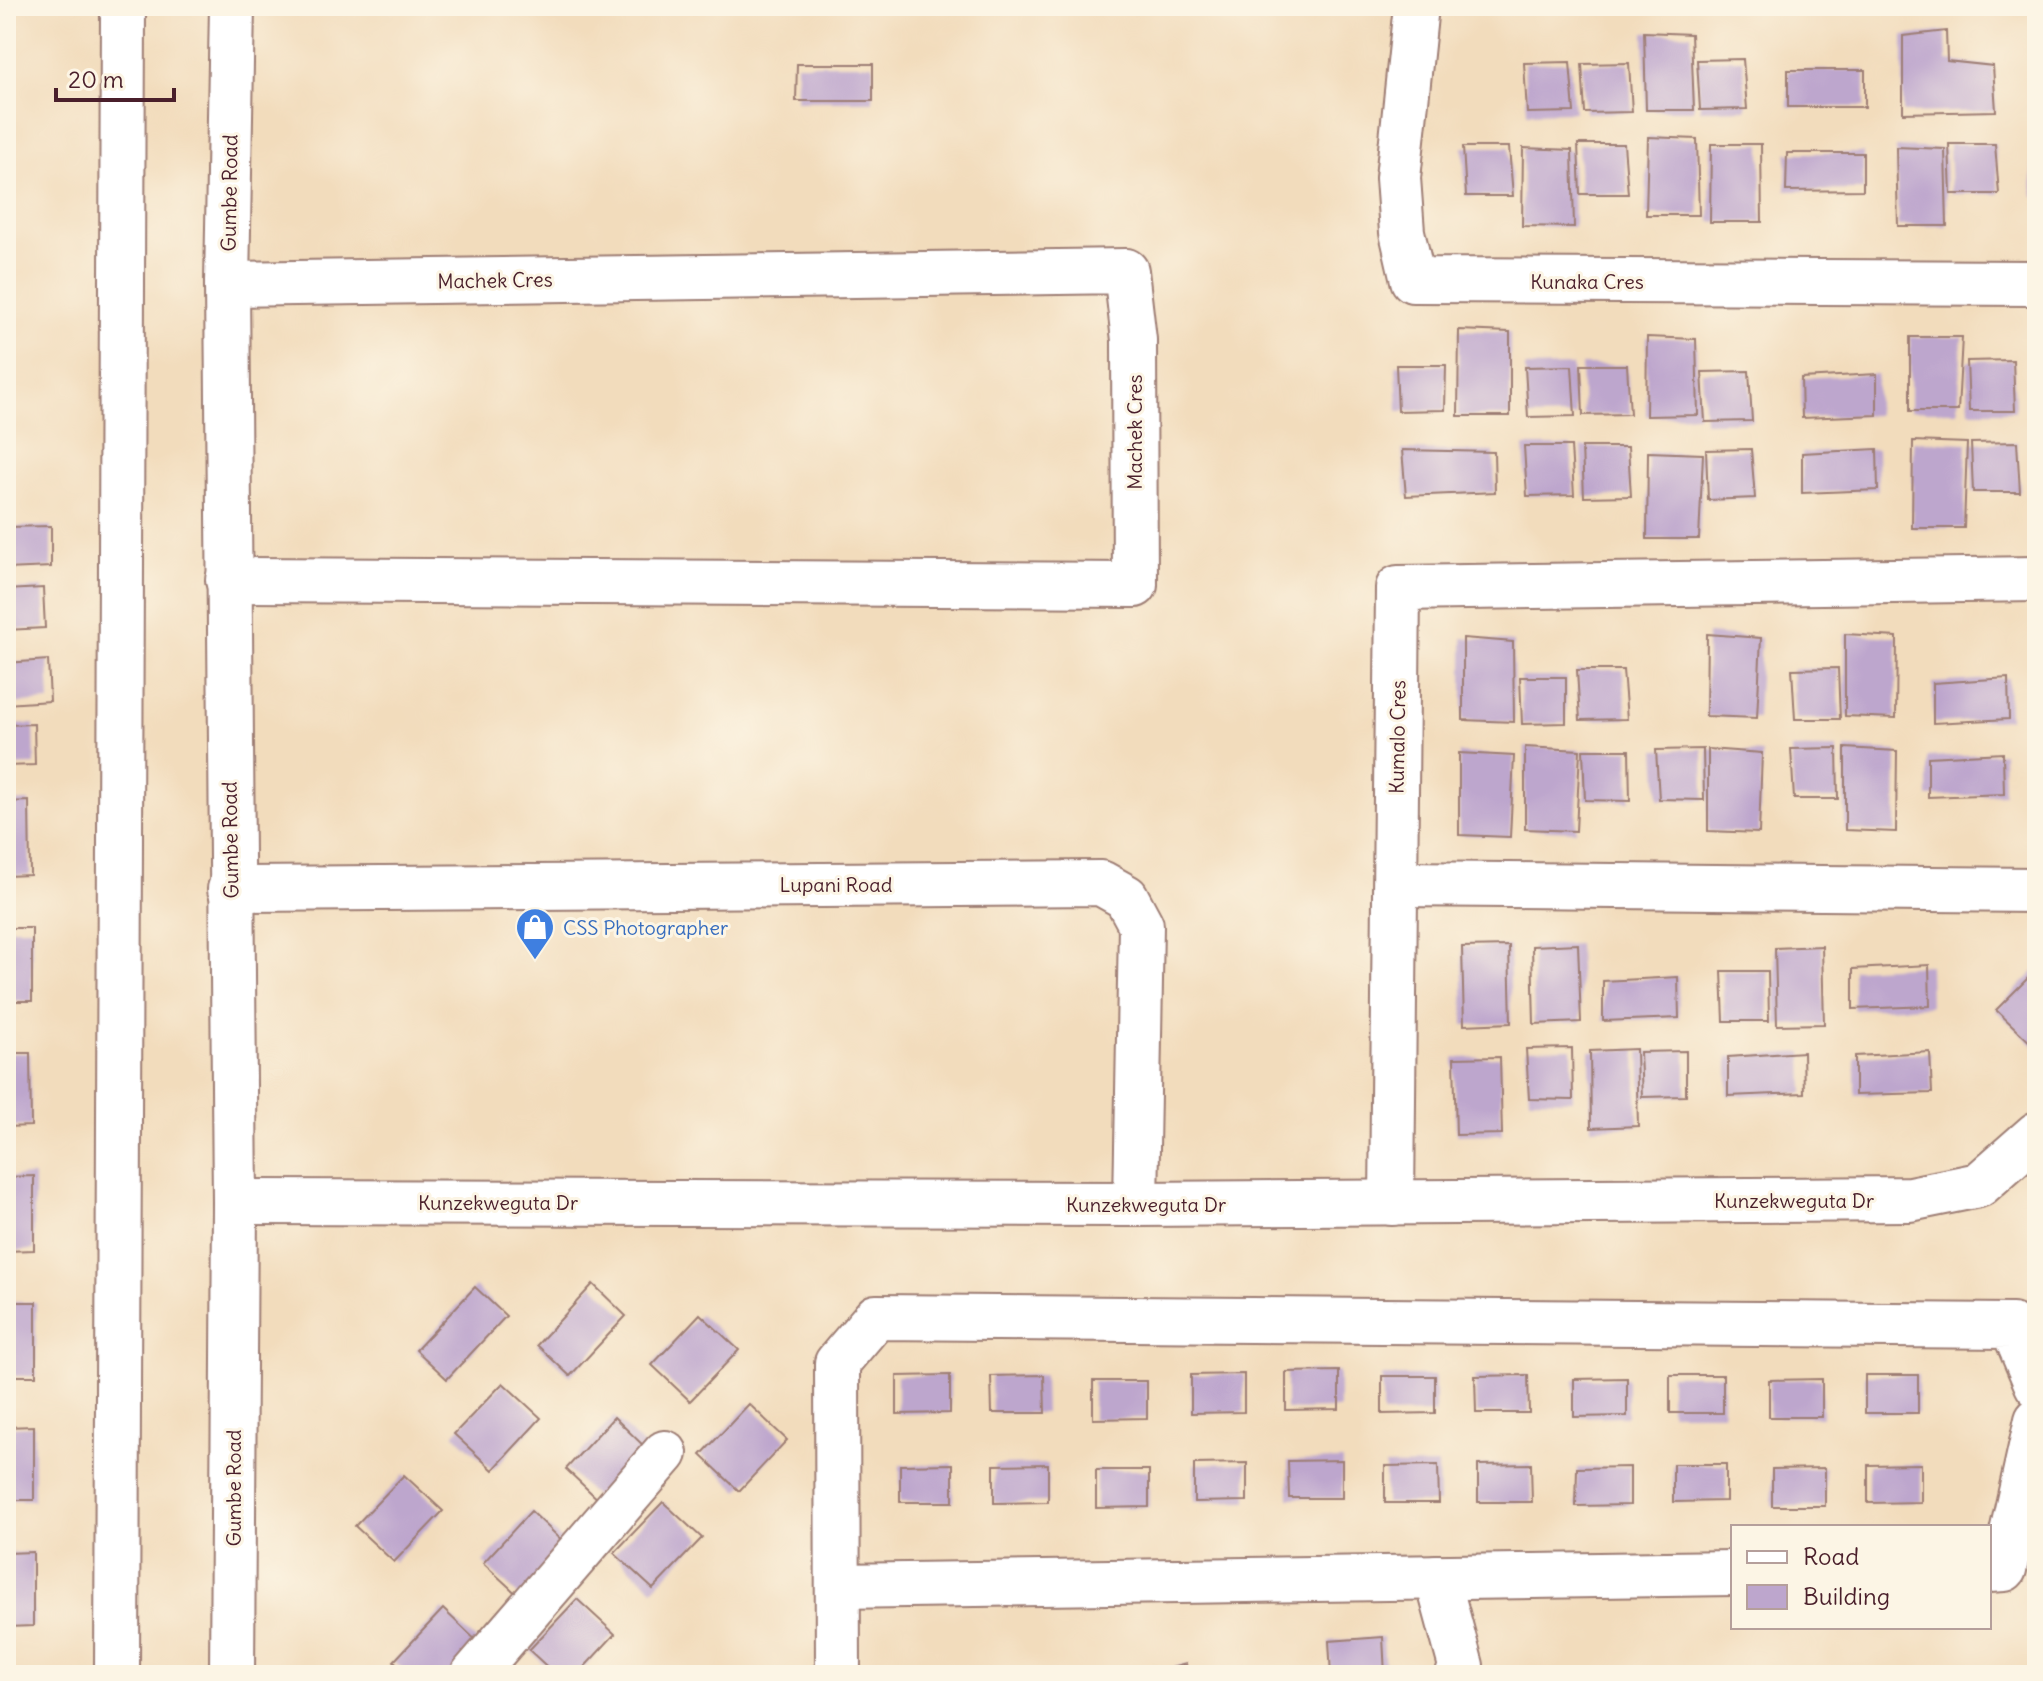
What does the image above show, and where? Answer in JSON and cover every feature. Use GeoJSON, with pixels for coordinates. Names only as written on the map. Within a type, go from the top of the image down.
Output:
{"type":"FeatureCollection","features":[{"type":"Feature","properties":{"kind":"street"},"geometry":{"type":"LineString","coordinates":[[117,1675],[123,6]]}},
{"type":"Feature","properties":{"kind":"street","name":"Gumbe Road"},"geometry":{"type":"LineString","coordinates":[[232,6],[227,284],[235,1202],[232,1675]]}},
{"type":"Feature","properties":{"kind":"street","name":"Kunaka Cres"},"geometry":{"type":"LineString","coordinates":[[1416,6],[1398,178],[1402,232],[1413,280],[2037,283]]}},
{"type":"Feature","properties":{"kind":"street","name":"Machek Cres"},"geometry":{"type":"LineString","coordinates":[[227,284],[1126,271],[1134,340],[1135,570],[1135,585],[228,580]]}},
{"type":"Feature","properties":{"kind":"street","name":"Kumalo Cres"},"geometry":{"type":"LineString","coordinates":[[1396,884],[1398,588],[2037,579]]}},
{"type":"Feature","properties":{"kind":"street","name":"Lupani Road"},"geometry":{"type":"LineString","coordinates":[[230,889],[1101,883],[1126,897],[1141,925],[1136,1204]]}},
{"type":"Feature","properties":{"kind":"street"},"geometry":{"type":"LineString","coordinates":[[1392,1203],[1396,884],[2037,890]]}},
{"type":"Feature","properties":{"kind":"street","name":"Kunzekweguta Dr"},"geometry":{"type":"LineString","coordinates":[[235,1202],[1136,1204],[1910,1199],[1979,1185],[2037,1134]]}},
{"type":"Feature","properties":{"kind":"street"},"geometry":{"type":"LineString","coordinates":[[838,1675],[837,1363],[876,1317],[2012,1326],[2037,1385]]}},
{"type":"Feature","properties":{"kind":"street"},"geometry":{"type":"LineString","coordinates":[[1991,1570],[2004,1569],[2037,1420]]}},
{"type":"Feature","properties":{"kind":"street"},"geometry":{"type":"LineString","coordinates":[[473,1675],[665,1453]]}},
{"type":"Feature","properties":{"kind":"street"},"geometry":{"type":"LineString","coordinates":[[838,1586],[1731,1573]]}},
{"type":"Feature","properties":{"kind":"street"},"geometry":{"type":"LineString","coordinates":[[1437,1577],[1461,1666],[1458,1675]]}},
{"type":"Feature","properties":{"kind":"building"},"geometry":{"type":"Polygon","coordinates":[[[1946,31],[1947,61],[1993,66],[1996,111],[1903,113],[1903,36],[1946,31]]]}},
{"type":"Feature","properties":{"kind":"building"},"geometry":{"type":"Polygon","coordinates":[[[1644,32],[1691,34],[1694,110],[1646,110],[1644,32]]]}},
{"type":"Feature","properties":{"kind":"building"},"geometry":{"type":"Polygon","coordinates":[[[1743,59],[1747,109],[1700,110],[1697,60],[1743,59]]]}},
{"type":"Feature","properties":{"kind":"building"},"geometry":{"type":"Polygon","coordinates":[[[1570,62],[1574,112],[1527,113],[1524,63],[1570,62]]]}},
{"type":"Feature","properties":{"kind":"building"},"geometry":{"type":"Polygon","coordinates":[[[1629,63],[1632,112],[1585,113],[1582,64],[1629,63]]]}},
{"type":"Feature","properties":{"kind":"building"},"geometry":{"type":"Polygon","coordinates":[[[797,64],[873,64],[873,101],[796,101],[797,64]]]}},
{"type":"Feature","properties":{"kind":"building"},"geometry":{"type":"Polygon","coordinates":[[[1788,70],[1865,70],[1865,107],[1788,107],[1788,70]]]}},
{"type":"Feature","properties":{"kind":"building"},"geometry":{"type":"Polygon","coordinates":[[[1648,137],[1697,139],[1699,215],[1646,215],[1648,137]]]}},
{"type":"Feature","properties":{"kind":"building"},"geometry":{"type":"Polygon","coordinates":[[[1578,144],[1624,144],[1628,194],[1580,194],[1578,144]]]}},
{"type":"Feature","properties":{"kind":"building"},"geometry":{"type":"Polygon","coordinates":[[[1711,144],[1761,144],[1762,222],[1710,222],[1711,144]]]}},
{"type":"Feature","properties":{"kind":"building"},"geometry":{"type":"Polygon","coordinates":[[[1949,144],[1995,144],[1999,194],[1951,194],[1949,144]]]}},
{"type":"Feature","properties":{"kind":"building"},"geometry":{"type":"Polygon","coordinates":[[[2031,146],[2037,146],[2037,196],[2033,196],[2031,146]]]}},
{"type":"Feature","properties":{"kind":"building"},"geometry":{"type":"Polygon","coordinates":[[[1463,147],[1509,147],[1513,196],[1466,196],[1463,147]]]}},
{"type":"Feature","properties":{"kind":"building"},"geometry":{"type":"Polygon","coordinates":[[[1896,147],[1945,149],[1947,226],[1898,226],[1896,147]]]}},
{"type":"Feature","properties":{"kind":"building"},"geometry":{"type":"Polygon","coordinates":[[[1523,148],[1572,150],[1574,227],[1522,226],[1523,148]]]}},
{"type":"Feature","properties":{"kind":"building"},"geometry":{"type":"Polygon","coordinates":[[[1787,153],[1863,153],[1863,190],[1786,191],[1787,153]]]}},
{"type":"Feature","properties":{"kind":"building"},"geometry":{"type":"Polygon","coordinates":[[[1459,330],[1510,332],[1510,416],[1458,416],[1459,330]]]}},
{"type":"Feature","properties":{"kind":"building"},"geometry":{"type":"Polygon","coordinates":[[[1647,337],[1696,339],[1698,415],[1646,416],[1647,337]]]}},
{"type":"Feature","properties":{"kind":"building"},"geometry":{"type":"Polygon","coordinates":[[[1910,337],[1962,337],[1958,411],[1910,411],[1910,337]]]}},
{"type":"Feature","properties":{"kind":"building"},"geometry":{"type":"Polygon","coordinates":[[[2013,360],[2015,411],[1969,411],[1967,361],[2013,360]]]}},
{"type":"Feature","properties":{"kind":"building"},"geometry":{"type":"Polygon","coordinates":[[[1396,365],[1446,365],[1445,410],[1398,411],[1396,365]]]}},
{"type":"Feature","properties":{"kind":"building"},"geometry":{"type":"Polygon","coordinates":[[[1581,365],[1627,365],[1630,414],[1583,415],[1581,365]]]}},
{"type":"Feature","properties":{"kind":"building"},"geometry":{"type":"Polygon","coordinates":[[[1572,366],[1575,416],[1528,417],[1525,367],[1572,366]]]}},
{"type":"Feature","properties":{"kind":"building"},"geometry":{"type":"Polygon","coordinates":[[[1749,371],[1752,421],[1705,422],[1702,372],[1749,371]]]}},
{"type":"Feature","properties":{"kind":"building"},"geometry":{"type":"Polygon","coordinates":[[[1877,374],[1877,415],[1802,418],[1801,378],[1877,374]]]}},
{"type":"Feature","properties":{"kind":"building"},"geometry":{"type":"Polygon","coordinates":[[[1913,441],[1967,443],[1964,528],[1912,528],[1913,441]]]}},
{"type":"Feature","properties":{"kind":"building"},"geometry":{"type":"Polygon","coordinates":[[[2017,442],[2020,492],[1973,492],[1971,443],[2017,442]]]}},
{"type":"Feature","properties":{"kind":"building"},"geometry":{"type":"Polygon","coordinates":[[[1524,446],[1571,446],[1574,495],[1527,496],[1524,446]]]}},
{"type":"Feature","properties":{"kind":"building"},"geometry":{"type":"Polygon","coordinates":[[[1582,447],[1628,447],[1631,496],[1584,497],[1582,447]]]}},
{"type":"Feature","properties":{"kind":"building"},"geometry":{"type":"Polygon","coordinates":[[[1751,449],[1755,498],[1708,500],[1706,450],[1751,449]]]}},
{"type":"Feature","properties":{"kind":"building"},"geometry":{"type":"Polygon","coordinates":[[[1877,449],[1878,490],[1802,493],[1802,453],[1877,449]]]}},
{"type":"Feature","properties":{"kind":"building"},"geometry":{"type":"Polygon","coordinates":[[[1402,450],[1494,452],[1495,492],[1406,496],[1402,450]]]}},
{"type":"Feature","properties":{"kind":"building"},"geometry":{"type":"Polygon","coordinates":[[[1648,452],[1703,454],[1699,539],[1647,539],[1648,452]]]}},
{"type":"Feature","properties":{"kind":"building"},"geometry":{"type":"Polygon","coordinates":[[[51,526],[51,567],[6,569],[6,527],[51,526]]]}},
{"type":"Feature","properties":{"kind":"building"},"geometry":{"type":"Polygon","coordinates":[[[43,588],[45,628],[6,630],[6,590],[43,588]]]}},
{"type":"Feature","properties":{"kind":"building"},"geometry":{"type":"Polygon","coordinates":[[[1707,634],[1761,638],[1757,718],[1706,716],[1707,634]]]}},
{"type":"Feature","properties":{"kind":"building"},"geometry":{"type":"Polygon","coordinates":[[[1845,634],[1897,637],[1896,718],[1845,716],[1845,634]]]}},
{"type":"Feature","properties":{"kind":"building"},"geometry":{"type":"Polygon","coordinates":[[[1463,638],[1513,642],[1514,722],[1463,720],[1463,638]]]}},
{"type":"Feature","properties":{"kind":"building"},"geometry":{"type":"Polygon","coordinates":[[[48,660],[50,701],[6,704],[6,663],[48,660]]]}},
{"type":"Feature","properties":{"kind":"building"},"geometry":{"type":"Polygon","coordinates":[[[1838,668],[1840,719],[1795,719],[1792,669],[1838,668]]]}},
{"type":"Feature","properties":{"kind":"building"},"geometry":{"type":"Polygon","coordinates":[[[1577,670],[1623,670],[1627,719],[1580,720],[1577,670]]]}},
{"type":"Feature","properties":{"kind":"building"},"geometry":{"type":"Polygon","coordinates":[[[1520,677],[1566,677],[1566,723],[1522,724],[1520,677]]]}},
{"type":"Feature","properties":{"kind":"building"},"geometry":{"type":"Polygon","coordinates":[[[2008,678],[2009,719],[1933,723],[1933,683],[2008,678]]]}},
{"type":"Feature","properties":{"kind":"building"},"geometry":{"type":"Polygon","coordinates":[[[34,724],[35,765],[6,766],[6,725],[34,724]]]}},
{"type":"Feature","properties":{"kind":"building"},"geometry":{"type":"Polygon","coordinates":[[[1525,747],[1580,750],[1576,831],[1525,829],[1525,747]]]}},
{"type":"Feature","properties":{"kind":"building"},"geometry":{"type":"Polygon","coordinates":[[[1837,748],[1838,799],[1794,799],[1791,749],[1837,748]]]}},
{"type":"Feature","properties":{"kind":"building"},"geometry":{"type":"Polygon","coordinates":[[[1845,748],[1897,751],[1896,832],[1845,830],[1845,748]]]}},
{"type":"Feature","properties":{"kind":"building"},"geometry":{"type":"Polygon","coordinates":[[[1703,749],[1704,800],[1659,799],[1656,750],[1703,749]]]}},
{"type":"Feature","properties":{"kind":"building"},"geometry":{"type":"Polygon","coordinates":[[[1708,749],[1762,753],[1759,833],[1708,831],[1708,749]]]}},
{"type":"Feature","properties":{"kind":"building"},"geometry":{"type":"Polygon","coordinates":[[[1583,750],[1629,750],[1630,801],[1585,800],[1583,750]]]}},
{"type":"Feature","properties":{"kind":"building"},"geometry":{"type":"Polygon","coordinates":[[[1459,753],[1514,756],[1510,837],[1459,835],[1459,753]]]}},
{"type":"Feature","properties":{"kind":"building"},"geometry":{"type":"Polygon","coordinates":[[[2003,753],[2004,794],[1928,797],[1928,757],[2003,753]]]}},
{"type":"Feature","properties":{"kind":"building"},"geometry":{"type":"Polygon","coordinates":[[[29,801],[30,875],[6,876],[6,802],[29,801]]]}},
{"type":"Feature","properties":{"kind":"building"},"geometry":{"type":"Polygon","coordinates":[[[6,928],[32,928],[32,1001],[6,1001],[6,928]]]}},
{"type":"Feature","properties":{"kind":"building"},"geometry":{"type":"Polygon","coordinates":[[[1578,944],[1581,1022],[1534,1024],[1532,946],[1578,944]]]}},
{"type":"Feature","properties":{"kind":"building"},"geometry":{"type":"Polygon","coordinates":[[[1509,946],[1511,1023],[1464,1025],[1462,947],[1509,946]]]}},
{"type":"Feature","properties":{"kind":"building"},"geometry":{"type":"Polygon","coordinates":[[[1822,946],[1824,1024],[1777,1025],[1775,948],[1822,946]]]}},
{"type":"Feature","properties":{"kind":"building"},"geometry":{"type":"Polygon","coordinates":[[[1929,965],[1930,1006],[1853,1009],[1853,969],[1929,965]]]}},
{"type":"Feature","properties":{"kind":"building"},"geometry":{"type":"Polygon","coordinates":[[[2037,969],[2037,1049],[1996,1010],[2037,969]]]}},
{"type":"Feature","properties":{"kind":"building"},"geometry":{"type":"Polygon","coordinates":[[[1722,971],[1768,971],[1769,1021],[1724,1021],[1722,971]]]}},
{"type":"Feature","properties":{"kind":"building"},"geometry":{"type":"Polygon","coordinates":[[[1678,977],[1679,1018],[1603,1021],[1603,981],[1678,977]]]}},
{"type":"Feature","properties":{"kind":"building"},"geometry":{"type":"Polygon","coordinates":[[[1572,1048],[1573,1100],[1529,1099],[1526,1049],[1572,1048]]]}},
{"type":"Feature","properties":{"kind":"building"},"geometry":{"type":"Polygon","coordinates":[[[1636,1049],[1638,1126],[1591,1128],[1590,1051],[1636,1049]]]}},
{"type":"Feature","properties":{"kind":"building"},"geometry":{"type":"Polygon","coordinates":[[[1686,1051],[1686,1096],[1642,1097],[1640,1052],[1686,1051]]]}},
{"type":"Feature","properties":{"kind":"building"},"geometry":{"type":"Polygon","coordinates":[[[1803,1052],[1804,1093],[1728,1096],[1728,1057],[1803,1052]]]}},
{"type":"Feature","properties":{"kind":"building"},"geometry":{"type":"Polygon","coordinates":[[[1930,1052],[1932,1093],[1855,1095],[1855,1056],[1930,1052]]]}},
{"type":"Feature","properties":{"kind":"building"},"geometry":{"type":"Polygon","coordinates":[[[6,1053],[30,1053],[31,1126],[6,1127],[6,1053]]]}},
{"type":"Feature","properties":{"kind":"building"},"geometry":{"type":"Polygon","coordinates":[[[1500,1057],[1502,1134],[1456,1135],[1454,1058],[1500,1057]]]}},
{"type":"Feature","properties":{"kind":"building"},"geometry":{"type":"Polygon","coordinates":[[[34,1176],[34,1250],[6,1251],[6,1177],[34,1176]]]}},
{"type":"Feature","properties":{"kind":"building"},"geometry":{"type":"Polygon","coordinates":[[[593,1284],[626,1316],[570,1376],[537,1345],[593,1284]]]}},
{"type":"Feature","properties":{"kind":"building"},"geometry":{"type":"Polygon","coordinates":[[[475,1287],[506,1316],[447,1379],[416,1350],[475,1287]]]}},
{"type":"Feature","properties":{"kind":"building"},"geometry":{"type":"Polygon","coordinates":[[[6,1302],[36,1302],[36,1376],[6,1376],[6,1302]]]}},
{"type":"Feature","properties":{"kind":"building"},"geometry":{"type":"Polygon","coordinates":[[[700,1314],[739,1350],[690,1401],[652,1365],[700,1314]]]}},
{"type":"Feature","properties":{"kind":"building"},"geometry":{"type":"Polygon","coordinates":[[[1339,1371],[1339,1409],[1286,1410],[1286,1372],[1339,1371]]]}},
{"type":"Feature","properties":{"kind":"building"},"geometry":{"type":"Polygon","coordinates":[[[1244,1374],[1244,1412],[1191,1413],[1191,1375],[1244,1374]]]}},
{"type":"Feature","properties":{"kind":"building"},"geometry":{"type":"Polygon","coordinates":[[[950,1375],[950,1413],[897,1414],[897,1376],[950,1375]]]}},
{"type":"Feature","properties":{"kind":"building"},"geometry":{"type":"Polygon","coordinates":[[[1044,1375],[1045,1413],[992,1413],[991,1376],[1044,1375]]]}},
{"type":"Feature","properties":{"kind":"building"},"geometry":{"type":"Polygon","coordinates":[[[1528,1375],[1529,1413],[1476,1413],[1475,1376],[1528,1375]]]}},
{"type":"Feature","properties":{"kind":"building"},"geometry":{"type":"Polygon","coordinates":[[[1670,1375],[1723,1375],[1723,1413],[1670,1413],[1670,1375]]]}},
{"type":"Feature","properties":{"kind":"building"},"geometry":{"type":"Polygon","coordinates":[[[1865,1375],[1918,1375],[1918,1413],[1865,1413],[1865,1375]]]}},
{"type":"Feature","properties":{"kind":"building"},"geometry":{"type":"Polygon","coordinates":[[[1382,1376],[1435,1376],[1435,1413],[1382,1414],[1382,1376]]]}},
{"type":"Feature","properties":{"kind":"building"},"geometry":{"type":"Polygon","coordinates":[[[1627,1378],[1627,1416],[1574,1417],[1574,1379],[1627,1378]]]}},
{"type":"Feature","properties":{"kind":"building"},"geometry":{"type":"Polygon","coordinates":[[[1822,1379],[1822,1417],[1769,1417],[1769,1380],[1822,1379]]]}},
{"type":"Feature","properties":{"kind":"building"},"geometry":{"type":"Polygon","coordinates":[[[1093,1381],[1147,1381],[1147,1418],[1093,1419],[1093,1381]]]}},
{"type":"Feature","properties":{"kind":"building"},"geometry":{"type":"Polygon","coordinates":[[[503,1383],[541,1418],[493,1470],[454,1434],[503,1383]]]}},
{"type":"Feature","properties":{"kind":"building"},"geometry":{"type":"Polygon","coordinates":[[[749,1404],[787,1440],[739,1491],[701,1455],[749,1404]]]}},
{"type":"Feature","properties":{"kind":"building"},"geometry":{"type":"Polygon","coordinates":[[[614,1417],[652,1454],[604,1505],[566,1469],[614,1417]]]}},
{"type":"Feature","properties":{"kind":"building"},"geometry":{"type":"Polygon","coordinates":[[[34,1426],[34,1500],[6,1500],[6,1427],[34,1426]]]}},
{"type":"Feature","properties":{"kind":"building"},"geometry":{"type":"Polygon","coordinates":[[[1342,1460],[1342,1498],[1289,1498],[1288,1461],[1342,1460]]]}},
{"type":"Feature","properties":{"kind":"building"},"geometry":{"type":"Polygon","coordinates":[[[1247,1463],[1247,1501],[1194,1502],[1194,1464],[1247,1463]]]}},
{"type":"Feature","properties":{"kind":"building"},"geometry":{"type":"Polygon","coordinates":[[[953,1464],[953,1502],[900,1502],[900,1465],[953,1464]]]}},
{"type":"Feature","properties":{"kind":"building"},"geometry":{"type":"Polygon","coordinates":[[[1048,1464],[1048,1502],[994,1503],[994,1465],[1048,1464]]]}},
{"type":"Feature","properties":{"kind":"building"},"geometry":{"type":"Polygon","coordinates":[[[1531,1464],[1532,1502],[1478,1502],[1478,1465],[1531,1464]]]}},
{"type":"Feature","properties":{"kind":"building"},"geometry":{"type":"Polygon","coordinates":[[[1673,1464],[1726,1464],[1726,1501],[1673,1502],[1673,1464]]]}},
{"type":"Feature","properties":{"kind":"building"},"geometry":{"type":"Polygon","coordinates":[[[1921,1464],[1921,1502],[1868,1503],[1868,1465],[1921,1464]]]}},
{"type":"Feature","properties":{"kind":"building"},"geometry":{"type":"Polygon","coordinates":[[[1438,1465],[1439,1503],[1385,1503],[1385,1466],[1438,1465]]]}},
{"type":"Feature","properties":{"kind":"building"},"geometry":{"type":"Polygon","coordinates":[[[1630,1467],[1630,1505],[1576,1506],[1577,1468],[1630,1467]]]}},
{"type":"Feature","properties":{"kind":"building"},"geometry":{"type":"Polygon","coordinates":[[[1825,1468],[1825,1506],[1772,1506],[1772,1469],[1825,1468]]]}},
{"type":"Feature","properties":{"kind":"building"},"geometry":{"type":"Polygon","coordinates":[[[1096,1470],[1149,1470],[1149,1507],[1096,1508],[1096,1470]]]}},
{"type":"Feature","properties":{"kind":"building"},"geometry":{"type":"Polygon","coordinates":[[[404,1475],[443,1511],[394,1562],[355,1526],[404,1475]]]}},
{"type":"Feature","properties":{"kind":"building"},"geometry":{"type":"Polygon","coordinates":[[[663,1502],[702,1538],[653,1589],[614,1553],[663,1502]]]}},
{"type":"Feature","properties":{"kind":"building"},"geometry":{"type":"Polygon","coordinates":[[[531,1511],[570,1548],[522,1599],[483,1563],[531,1511]]]}},
{"type":"Feature","properties":{"kind":"building"},"geometry":{"type":"Polygon","coordinates":[[[33,1552],[33,1626],[6,1627],[6,1553],[33,1552]]]}},
{"type":"Feature","properties":{"kind":"building"},"geometry":{"type":"Polygon","coordinates":[[[577,1599],[615,1634],[577,1675],[556,1675],[529,1650],[577,1599]]]}},
{"type":"Feature","properties":{"kind":"building"},"geometry":{"type":"Polygon","coordinates":[[[443,1609],[481,1645],[453,1675],[410,1675],[394,1661],[443,1609]]]}},
{"type":"Feature","properties":{"kind":"building"},"geometry":{"type":"Polygon","coordinates":[[[1383,1637],[1385,1675],[1331,1675],[1329,1641],[1383,1637]]]}},
{"type":"Feature","properties":{"kind":"building"},"geometry":{"type":"Polygon","coordinates":[[[1186,1664],[1189,1675],[1149,1675],[1149,1674],[1186,1664]]]}},
{"type":"Feature","properties":{"kind":"place","name":"CSS Photographer"},"geometry":{"type":"Point","coordinates":[535,961]}}]}
